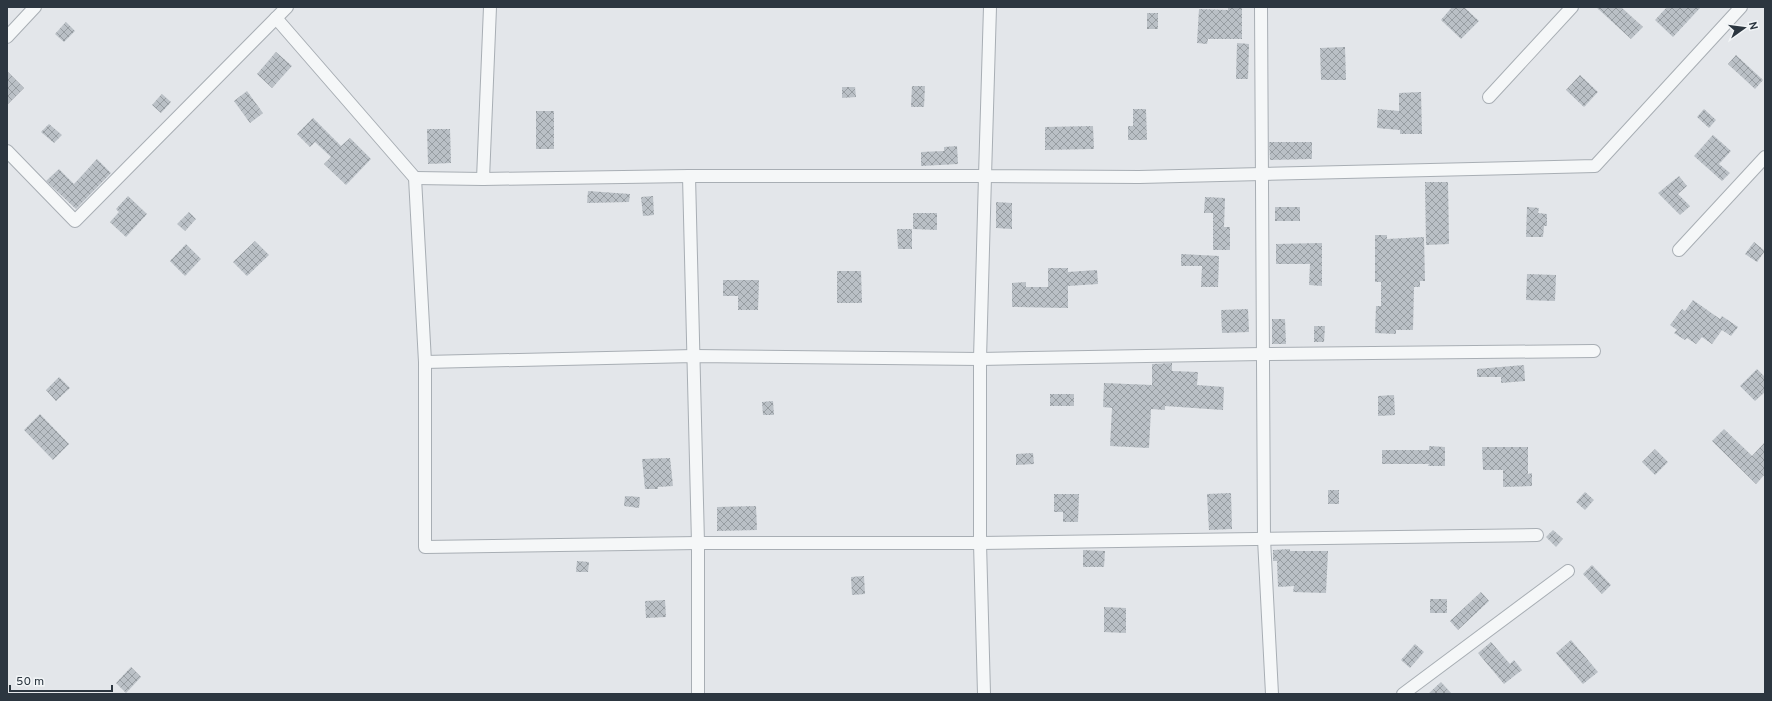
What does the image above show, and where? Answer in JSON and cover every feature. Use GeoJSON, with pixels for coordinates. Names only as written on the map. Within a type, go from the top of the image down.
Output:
{"type":"FeatureCollection","features":[{"type":"Feature","properties":{"kind":"street"},"geometry":{"type":"LineString","coordinates":[[7,37],[36,7]]}},
{"type":"Feature","properties":{"kind":"street"},"geometry":{"type":"LineString","coordinates":[[7,151],[76,221],[287,7]]}},
{"type":"Feature","properties":{"kind":"street"},"geometry":{"type":"LineString","coordinates":[[483,179],[490,7]]}},
{"type":"Feature","properties":{"kind":"street"},"geometry":{"type":"LineString","coordinates":[[984,694],[980,543],[980,359],[990,7]]}},
{"type":"Feature","properties":{"kind":"street"},"geometry":{"type":"LineString","coordinates":[[1261,7],[1264,539],[1272,694]]}},
{"type":"Feature","properties":{"kind":"street"},"geometry":{"type":"LineString","coordinates":[[1489,97],[1572,7]]}},
{"type":"Feature","properties":{"kind":"street"},"geometry":{"type":"LineString","coordinates":[[415,178],[483,179],[689,176],[1139,177],[1595,166],[1741,7]]}},
{"type":"Feature","properties":{"kind":"street"},"geometry":{"type":"LineString","coordinates":[[276,18],[415,178],[424,362],[425,547],[698,543],[980,543],[1537,535]]}},
{"type":"Feature","properties":{"kind":"street"},"geometry":{"type":"LineString","coordinates":[[1679,250],[1765,158]]}},
{"type":"Feature","properties":{"kind":"street"},"geometry":{"type":"LineString","coordinates":[[689,176],[698,543],[698,694]]}},
{"type":"Feature","properties":{"kind":"street"},"geometry":{"type":"LineString","coordinates":[[424,362],[694,356],[980,359],[1594,350]]}},
{"type":"Feature","properties":{"kind":"street"},"geometry":{"type":"LineString","coordinates":[[1403,694],[1568,571]]}},
{"type":"Feature","properties":{"kind":"building"},"geometry":{"type":"Polygon","coordinates":[[[1452,7],[1464,7],[1479,21],[1461,39],[1441,20],[1452,7]]]}},
{"type":"Feature","properties":{"kind":"building"},"geometry":{"type":"Polygon","coordinates":[[[1596,7],[1621,7],[1643,27],[1631,39],[1596,7]]]}},
{"type":"Feature","properties":{"kind":"building"},"geometry":{"type":"Polygon","coordinates":[[[1667,7],[1701,7],[1673,37],[1655,20],[1667,7]]]}},
{"type":"Feature","properties":{"kind":"building"},"geometry":{"type":"Polygon","coordinates":[[[1228,8],[1242,8],[1242,39],[1208,39],[1207,44],[1197,43],[1199,9],[1228,10],[1228,8]]]}},
{"type":"Feature","properties":{"kind":"building"},"geometry":{"type":"Polygon","coordinates":[[[1147,13],[1158,13],[1158,29],[1147,29],[1147,13]]]}},
{"type":"Feature","properties":{"kind":"building"},"geometry":{"type":"Polygon","coordinates":[[[66,22],[75,31],[64,42],[55,34],[66,22]]]}},
{"type":"Feature","properties":{"kind":"building"},"geometry":{"type":"Polygon","coordinates":[[[1237,43],[1249,44],[1248,79],[1236,79],[1237,43]]]}},
{"type":"Feature","properties":{"kind":"building"},"geometry":{"type":"Polygon","coordinates":[[[1345,47],[1346,80],[1321,80],[1320,48],[1345,47]]]}},
{"type":"Feature","properties":{"kind":"building"},"geometry":{"type":"Polygon","coordinates":[[[276,52],[292,66],[272,88],[257,74],[276,52]]]}},
{"type":"Feature","properties":{"kind":"building"},"geometry":{"type":"Polygon","coordinates":[[[1736,55],[1763,80],[1755,89],[1728,64],[1736,55]]]}},
{"type":"Feature","properties":{"kind":"building"},"geometry":{"type":"Polygon","coordinates":[[[7,71],[24,88],[7,105],[7,71]]]}},
{"type":"Feature","properties":{"kind":"building"},"geometry":{"type":"Polygon","coordinates":[[[1580,75],[1598,92],[1584,107],[1566,90],[1580,75]]]}},
{"type":"Feature","properties":{"kind":"building"},"geometry":{"type":"Polygon","coordinates":[[[912,86],[925,86],[924,107],[911,107],[912,86]]]}},
{"type":"Feature","properties":{"kind":"building"},"geometry":{"type":"Polygon","coordinates":[[[842,87],[855,87],[856,97],[842,98],[842,87]]]}},
{"type":"Feature","properties":{"kind":"building"},"geometry":{"type":"Polygon","coordinates":[[[247,91],[263,113],[250,123],[234,101],[247,91]]]}},
{"type":"Feature","properties":{"kind":"building"},"geometry":{"type":"Polygon","coordinates":[[[1421,92],[1422,134],[1400,134],[1400,130],[1377,128],[1378,109],[1399,111],[1399,93],[1421,92]]]}},
{"type":"Feature","properties":{"kind":"building"},"geometry":{"type":"Polygon","coordinates":[[[162,94],[171,102],[161,113],[152,105],[162,94]]]}},
{"type":"Feature","properties":{"kind":"building"},"geometry":{"type":"Polygon","coordinates":[[[1133,109],[1146,109],[1147,140],[1128,140],[1128,126],[1133,126],[1133,109]]]}},
{"type":"Feature","properties":{"kind":"building"},"geometry":{"type":"Polygon","coordinates":[[[1704,109],[1716,120],[1709,128],[1697,117],[1704,109]]]}},
{"type":"Feature","properties":{"kind":"building"},"geometry":{"type":"Polygon","coordinates":[[[536,111],[554,111],[554,149],[536,149],[536,111]]]}},
{"type":"Feature","properties":{"kind":"building"},"geometry":{"type":"Polygon","coordinates":[[[313,118],[341,146],[350,138],[371,159],[346,185],[324,164],[331,157],[315,142],[310,147],[297,134],[313,118]]]}},
{"type":"Feature","properties":{"kind":"building"},"geometry":{"type":"Polygon","coordinates":[[[49,124],[62,135],[54,143],[41,132],[49,124]]]}},
{"type":"Feature","properties":{"kind":"building"},"geometry":{"type":"Polygon","coordinates":[[[1093,126],[1094,149],[1045,150],[1045,127],[1093,126]]]}},
{"type":"Feature","properties":{"kind":"building"},"geometry":{"type":"Polygon","coordinates":[[[427,129],[450,129],[451,163],[428,164],[427,129]]]}},
{"type":"Feature","properties":{"kind":"building"},"geometry":{"type":"Polygon","coordinates":[[[1713,135],[1731,151],[1719,164],[1730,173],[1722,181],[1694,156],[1713,135]]]}},
{"type":"Feature","properties":{"kind":"building"},"geometry":{"type":"Polygon","coordinates":[[[1269,142],[1312,142],[1312,159],[1270,160],[1269,142]]]}},
{"type":"Feature","properties":{"kind":"building"},"geometry":{"type":"Polygon","coordinates":[[[957,146],[958,164],[921,166],[921,152],[944,151],[944,147],[957,146]]]}},
{"type":"Feature","properties":{"kind":"building"},"geometry":{"type":"Polygon","coordinates":[[[97,159],[111,173],[76,209],[46,181],[59,169],[74,184],[97,159]]]}},
{"type":"Feature","properties":{"kind":"building"},"geometry":{"type":"Polygon","coordinates":[[[1679,176],[1687,186],[1678,194],[1690,206],[1680,215],[1658,193],[1679,176]]]}},
{"type":"Feature","properties":{"kind":"building"},"geometry":{"type":"Polygon","coordinates":[[[1425,182],[1448,182],[1449,244],[1426,245],[1425,182]]]}},
{"type":"Feature","properties":{"kind":"building"},"geometry":{"type":"Polygon","coordinates":[[[588,191],[630,194],[629,202],[587,203],[588,191]]]}},
{"type":"Feature","properties":{"kind":"building"},"geometry":{"type":"Polygon","coordinates":[[[128,196],[147,214],[126,237],[110,222],[119,212],[116,209],[128,196]]]}},
{"type":"Feature","properties":{"kind":"building"},"geometry":{"type":"Polygon","coordinates":[[[653,196],[654,215],[643,216],[641,197],[653,196]]]}},
{"type":"Feature","properties":{"kind":"building"},"geometry":{"type":"Polygon","coordinates":[[[1205,197],[1225,198],[1224,227],[1230,227],[1230,250],[1213,250],[1213,213],[1204,213],[1205,197]]]}},
{"type":"Feature","properties":{"kind":"building"},"geometry":{"type":"Polygon","coordinates":[[[996,202],[1012,203],[1012,229],[996,228],[996,202]]]}},
{"type":"Feature","properties":{"kind":"building"},"geometry":{"type":"Polygon","coordinates":[[[1275,207],[1300,207],[1300,221],[1275,221],[1275,207]]]}},
{"type":"Feature","properties":{"kind":"building"},"geometry":{"type":"Polygon","coordinates":[[[1527,207],[1539,208],[1538,213],[1547,214],[1547,226],[1544,226],[1543,237],[1526,237],[1527,207]]]}},
{"type":"Feature","properties":{"kind":"building"},"geometry":{"type":"Polygon","coordinates":[[[189,212],[196,219],[185,231],[177,224],[189,212]]]}},
{"type":"Feature","properties":{"kind":"building"},"geometry":{"type":"Polygon","coordinates":[[[913,213],[937,213],[937,230],[913,229],[913,213]]]}},
{"type":"Feature","properties":{"kind":"building"},"geometry":{"type":"Polygon","coordinates":[[[897,229],[912,229],[912,249],[898,249],[897,229]]]}},
{"type":"Feature","properties":{"kind":"building"},"geometry":{"type":"Polygon","coordinates":[[[1375,235],[1387,235],[1387,239],[1424,237],[1425,281],[1420,281],[1420,287],[1414,287],[1413,330],[1396,330],[1396,334],[1375,333],[1376,306],[1381,306],[1381,282],[1375,282],[1375,235]]]}},
{"type":"Feature","properties":{"kind":"building"},"geometry":{"type":"Polygon","coordinates":[[[255,241],[269,255],[247,276],[233,262],[255,241]]]}},
{"type":"Feature","properties":{"kind":"building"},"geometry":{"type":"Polygon","coordinates":[[[1754,242],[1765,251],[1757,262],[1745,254],[1754,242]]]}},
{"type":"Feature","properties":{"kind":"building"},"geometry":{"type":"Polygon","coordinates":[[[1322,243],[1322,286],[1309,285],[1310,264],[1276,264],[1276,244],[1322,243]]]}},
{"type":"Feature","properties":{"kind":"building"},"geometry":{"type":"Polygon","coordinates":[[[186,244],[201,259],[185,276],[170,261],[186,244]]]}},
{"type":"Feature","properties":{"kind":"building"},"geometry":{"type":"Polygon","coordinates":[[[1181,254],[1219,256],[1218,287],[1201,287],[1202,266],[1181,266],[1181,254]]]}},
{"type":"Feature","properties":{"kind":"building"},"geometry":{"type":"Polygon","coordinates":[[[1048,268],[1068,268],[1068,272],[1097,270],[1098,284],[1068,286],[1068,308],[1012,307],[1012,283],[1026,282],[1026,287],[1048,287],[1048,268]]]}},
{"type":"Feature","properties":{"kind":"building"},"geometry":{"type":"Polygon","coordinates":[[[837,271],[861,271],[862,303],[837,303],[837,271]]]}},
{"type":"Feature","properties":{"kind":"building"},"geometry":{"type":"Polygon","coordinates":[[[1527,274],[1556,275],[1555,301],[1526,300],[1527,274]]]}},
{"type":"Feature","properties":{"kind":"building"},"geometry":{"type":"Polygon","coordinates":[[[723,280],[759,280],[758,310],[738,310],[738,296],[723,296],[723,280]]]}},
{"type":"Feature","properties":{"kind":"building"},"geometry":{"type":"Polygon","coordinates":[[[1693,300],[1720,319],[1722,316],[1738,327],[1731,336],[1722,330],[1712,344],[1702,337],[1696,344],[1687,338],[1685,340],[1674,333],[1677,330],[1670,325],[1682,309],[1685,311],[1693,300]]]}},
{"type":"Feature","properties":{"kind":"building"},"geometry":{"type":"Polygon","coordinates":[[[1248,309],[1249,332],[1222,333],[1221,310],[1248,309]]]}},
{"type":"Feature","properties":{"kind":"building"},"geometry":{"type":"Polygon","coordinates":[[[1272,319],[1285,319],[1286,344],[1272,344],[1272,319]]]}},
{"type":"Feature","properties":{"kind":"building"},"geometry":{"type":"Polygon","coordinates":[[[1314,326],[1325,326],[1324,342],[1314,342],[1314,326]]]}},
{"type":"Feature","properties":{"kind":"building"},"geometry":{"type":"Polygon","coordinates":[[[1172,363],[1172,371],[1198,372],[1197,385],[1224,387],[1223,410],[1165,406],[1165,410],[1151,409],[1149,448],[1110,446],[1112,408],[1103,407],[1104,383],[1152,385],[1152,364],[1172,363]]]}},
{"type":"Feature","properties":{"kind":"building"},"geometry":{"type":"Polygon","coordinates":[[[1524,365],[1525,381],[1501,383],[1501,377],[1477,377],[1477,369],[1524,365]]]}},
{"type":"Feature","properties":{"kind":"building"},"geometry":{"type":"Polygon","coordinates":[[[1757,369],[1765,377],[1765,392],[1755,401],[1740,386],[1757,369]]]}},
{"type":"Feature","properties":{"kind":"building"},"geometry":{"type":"Polygon","coordinates":[[[59,377],[70,388],[56,401],[46,390],[59,377]]]}},
{"type":"Feature","properties":{"kind":"building"},"geometry":{"type":"Polygon","coordinates":[[[1050,394],[1074,394],[1074,406],[1050,406],[1050,394]]]}},
{"type":"Feature","properties":{"kind":"building"},"geometry":{"type":"Polygon","coordinates":[[[1394,395],[1395,415],[1378,416],[1378,396],[1394,395]]]}},
{"type":"Feature","properties":{"kind":"building"},"geometry":{"type":"Polygon","coordinates":[[[773,401],[774,415],[763,415],[762,402],[773,401]]]}},
{"type":"Feature","properties":{"kind":"building"},"geometry":{"type":"Polygon","coordinates":[[[40,414],[69,444],[53,460],[24,430],[40,414]]]}},
{"type":"Feature","properties":{"kind":"building"},"geometry":{"type":"Polygon","coordinates":[[[1724,429],[1752,456],[1765,442],[1765,474],[1756,484],[1712,441],[1724,429]]]}},
{"type":"Feature","properties":{"kind":"building"},"geometry":{"type":"Polygon","coordinates":[[[1429,446],[1445,447],[1445,466],[1428,466],[1429,464],[1382,464],[1382,450],[1429,450],[1429,446]]]}},
{"type":"Feature","properties":{"kind":"building"},"geometry":{"type":"Polygon","coordinates":[[[1482,447],[1528,447],[1528,474],[1532,473],[1532,486],[1503,487],[1503,470],[1483,470],[1482,447]]]}},
{"type":"Feature","properties":{"kind":"building"},"geometry":{"type":"Polygon","coordinates":[[[1655,449],[1668,462],[1655,475],[1642,462],[1655,449]]]}},
{"type":"Feature","properties":{"kind":"building"},"geometry":{"type":"Polygon","coordinates":[[[1033,453],[1034,464],[1016,465],[1016,454],[1033,453]]]}},
{"type":"Feature","properties":{"kind":"building"},"geometry":{"type":"Polygon","coordinates":[[[670,458],[673,486],[658,487],[658,489],[645,489],[642,459],[670,458]]]}},
{"type":"Feature","properties":{"kind":"building"},"geometry":{"type":"Polygon","coordinates":[[[1328,490],[1339,490],[1339,504],[1328,504],[1328,490]]]}},
{"type":"Feature","properties":{"kind":"building"},"geometry":{"type":"Polygon","coordinates":[[[1585,492],[1594,500],[1585,510],[1576,502],[1585,492]]]}},
{"type":"Feature","properties":{"kind":"building"},"geometry":{"type":"Polygon","coordinates":[[[1231,493],[1232,529],[1209,530],[1207,494],[1231,493]]]}},
{"type":"Feature","properties":{"kind":"building"},"geometry":{"type":"Polygon","coordinates":[[[1054,494],[1079,494],[1078,522],[1063,522],[1063,512],[1054,512],[1054,494]]]}},
{"type":"Feature","properties":{"kind":"building"},"geometry":{"type":"Polygon","coordinates":[[[625,496],[640,497],[639,508],[624,506],[625,496]]]}},
{"type":"Feature","properties":{"kind":"building"},"geometry":{"type":"Polygon","coordinates":[[[756,506],[757,530],[717,531],[717,507],[756,506]]]}},
{"type":"Feature","properties":{"kind":"building"},"geometry":{"type":"Polygon","coordinates":[[[1553,530],[1563,539],[1556,547],[1546,537],[1553,530]]]}},
{"type":"Feature","properties":{"kind":"building"},"geometry":{"type":"Polygon","coordinates":[[[1290,549],[1290,551],[1328,551],[1326,593],[1293,592],[1294,586],[1278,587],[1277,561],[1273,561],[1273,550],[1290,549]]]}},
{"type":"Feature","properties":{"kind":"building"},"geometry":{"type":"Polygon","coordinates":[[[1083,550],[1105,551],[1104,567],[1083,567],[1083,550]]]}},
{"type":"Feature","properties":{"kind":"building"},"geometry":{"type":"Polygon","coordinates":[[[577,561],[589,562],[588,572],[576,572],[577,561]]]}},
{"type":"Feature","properties":{"kind":"building"},"geometry":{"type":"Polygon","coordinates":[[[1592,565],[1611,585],[1602,594],[1583,574],[1592,565]]]}},
{"type":"Feature","properties":{"kind":"building"},"geometry":{"type":"Polygon","coordinates":[[[864,576],[865,594],[852,595],[851,577],[864,576]]]}},
{"type":"Feature","properties":{"kind":"building"},"geometry":{"type":"Polygon","coordinates":[[[1481,592],[1489,601],[1458,630],[1450,621],[1481,592]]]}},
{"type":"Feature","properties":{"kind":"building"},"geometry":{"type":"Polygon","coordinates":[[[1430,599],[1447,599],[1447,613],[1430,613],[1430,599]]]}},
{"type":"Feature","properties":{"kind":"building"},"geometry":{"type":"Polygon","coordinates":[[[665,600],[666,617],[646,618],[645,601],[665,600]]]}},
{"type":"Feature","properties":{"kind":"building"},"geometry":{"type":"Polygon","coordinates":[[[1104,607],[1126,608],[1126,633],[1104,632],[1104,607]]]}},
{"type":"Feature","properties":{"kind":"building"},"geometry":{"type":"Polygon","coordinates":[[[1571,640],[1598,672],[1583,684],[1556,653],[1571,640]]]}},
{"type":"Feature","properties":{"kind":"building"},"geometry":{"type":"Polygon","coordinates":[[[1491,642],[1510,664],[1514,660],[1522,670],[1504,684],[1478,653],[1491,642]]]}},
{"type":"Feature","properties":{"kind":"building"},"geometry":{"type":"Polygon","coordinates":[[[1415,644],[1424,652],[1410,668],[1401,660],[1415,644]]]}},
{"type":"Feature","properties":{"kind":"building"},"geometry":{"type":"Polygon","coordinates":[[[131,667],[141,677],[126,693],[116,683],[131,667]]]}},
{"type":"Feature","properties":{"kind":"building"},"geometry":{"type":"Polygon","coordinates":[[[1441,682],[1452,694],[1428,694],[1441,682]]]}}]}
